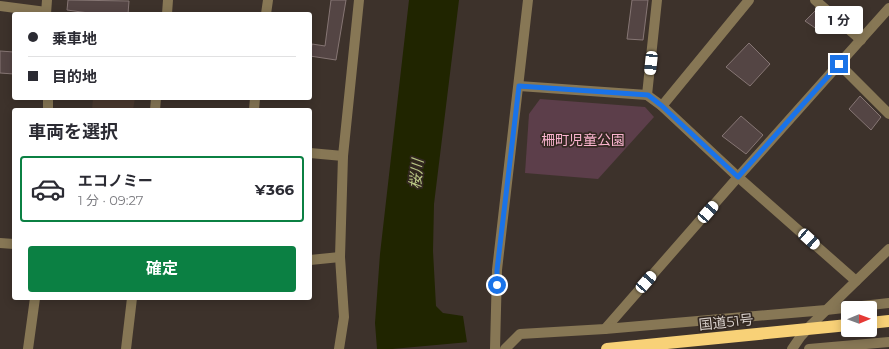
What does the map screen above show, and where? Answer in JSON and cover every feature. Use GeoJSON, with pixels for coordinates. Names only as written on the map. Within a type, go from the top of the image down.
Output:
{"type":"FeatureCollection","features":[{"type":"Feature","properties":{"kind":"highway"},"geometry":{"type":"LineString","coordinates":[[877,323],[889,322]]}},
{"type":"Feature","properties":{"kind":"highway","name":"国道51号"},"geometry":{"type":"LineString","coordinates":[[607,349],[841,326]]}},
{"type":"Feature","properties":{"kind":"street"},"geometry":{"type":"LineString","coordinates":[[46,12],[47,0]]}},
{"type":"Feature","properties":{"kind":"street"},"geometry":{"type":"LineString","coordinates":[[167,12],[168,0]]}},
{"type":"Feature","properties":{"kind":"street"},"geometry":{"type":"LineString","coordinates":[[266,12],[268,0]]}},
{"type":"Feature","properties":{"kind":"street"},"geometry":{"type":"LineString","coordinates":[[339,349],[344,317],[340,257],[343,156],[359,0]]}},
{"type":"Feature","properties":{"kind":"street"},"geometry":{"type":"LineString","coordinates":[[495,349],[497,270],[528,0]]}},
{"type":"Feature","properties":{"kind":"street"},"geometry":{"type":"LineString","coordinates":[[648,95],[657,0]]}},
{"type":"Feature","properties":{"kind":"street"},"geometry":{"type":"LineString","coordinates":[[662,106],[749,0]]}},
{"type":"Feature","properties":{"kind":"street"},"geometry":{"type":"LineString","coordinates":[[816,0],[861,40]]}},
{"type":"Feature","properties":{"kind":"street"},"geometry":{"type":"LineString","coordinates":[[0,6],[39,12]]}},
{"type":"Feature","properties":{"kind":"street"},"geometry":{"type":"LineString","coordinates":[[605,329],[889,8]]}},
{"type":"Feature","properties":{"kind":"street"},"geometry":{"type":"LineString","coordinates":[[839,64],[889,114]]}},
{"type":"Feature","properties":{"kind":"street"},"geometry":{"type":"LineString","coordinates":[[519,86],[648,95],[856,281]]}},
{"type":"Feature","properties":{"kind":"street"},"geometry":{"type":"LineString","coordinates":[[312,153],[343,156]]}},
{"type":"Feature","properties":{"kind":"street"},"geometry":{"type":"LineString","coordinates":[[0,243],[12,244]]}},
{"type":"Feature","properties":{"kind":"street"},"geometry":{"type":"LineString","coordinates":[[792,349],[801,336],[826,310],[889,249]]}},
{"type":"Feature","properties":{"kind":"street"},"geometry":{"type":"LineString","coordinates":[[312,260],[340,257]]}},
{"type":"Feature","properties":{"kind":"street"},"geometry":{"type":"LineString","coordinates":[[28,349],[35,300]]}},
{"type":"Feature","properties":{"kind":"street"},"geometry":{"type":"LineString","coordinates":[[126,349],[132,300]]}},
{"type":"Feature","properties":{"kind":"street"},"geometry":{"type":"LineString","coordinates":[[505,349],[520,334],[605,329],[826,310],[889,303]]}},
{"type":"Feature","properties":{"kind":"street"},"geometry":{"type":"LineString","coordinates":[[809,349],[889,342]]}},
{"type":"Feature","properties":{"kind":"shaded area"},"geometry":{"type":"Polygon","coordinates":[[[93,100],[135,100],[133,108],[92,108],[93,100]]]}},
{"type":"Feature","properties":{"kind":"green space","name":"柵町児童公園"},"geometry":{"type":"Polygon","coordinates":[[[540,99],[645,107],[654,117],[598,179],[525,173],[529,114],[540,99]]]}},
{"type":"Feature","properties":{"kind":"water","name":"桜川"},"geometry":{"type":"Polygon","coordinates":[[[409,0],[459,0],[434,204],[433,251],[436,306],[443,313],[463,316],[468,349],[377,349],[375,323],[380,254],[409,0]]]}},
{"type":"Feature","properties":{"kind":"pier"},"geometry":{"type":"Polygon","coordinates":[[[469,342],[470,349],[392,349],[469,342]]]}},
{"type":"Feature","properties":{"kind":"building"},"geometry":{"type":"Polygon","coordinates":[[[68,0],[129,1],[128,12],[82,12],[67,10],[68,0]]]}},
{"type":"Feature","properties":{"kind":"building"},"geometry":{"type":"Polygon","coordinates":[[[331,0],[346,0],[336,60],[312,56],[312,44],[325,46],[331,0]]]}},
{"type":"Feature","properties":{"kind":"building"},"geometry":{"type":"Polygon","coordinates":[[[632,0],[648,0],[643,40],[627,39],[632,0]]]}},
{"type":"Feature","properties":{"kind":"building"},"geometry":{"type":"Polygon","coordinates":[[[816,10],[831,22],[821,32],[805,21],[816,10]]]}},
{"type":"Feature","properties":{"kind":"building"},"geometry":{"type":"Polygon","coordinates":[[[749,43],[770,64],[750,86],[726,67],[749,43]]]}},
{"type":"Feature","properties":{"kind":"building"},"geometry":{"type":"Polygon","coordinates":[[[0,51],[12,52],[12,74],[0,73],[0,51]]]}},
{"type":"Feature","properties":{"kind":"building"},"geometry":{"type":"Polygon","coordinates":[[[860,96],[881,117],[871,130],[849,109],[860,96]]]}},
{"type":"Feature","properties":{"kind":"building"},"geometry":{"type":"Polygon","coordinates":[[[741,116],[763,135],[746,154],[722,136],[741,116]]]}},
{"type":"Feature","properties":{"kind":"route"},"geometry":{"type":"LineString","coordinates":[[497,285],[497,270],[519,86],[648,95],[662,106],[738,177],[839,64]]}}]}
